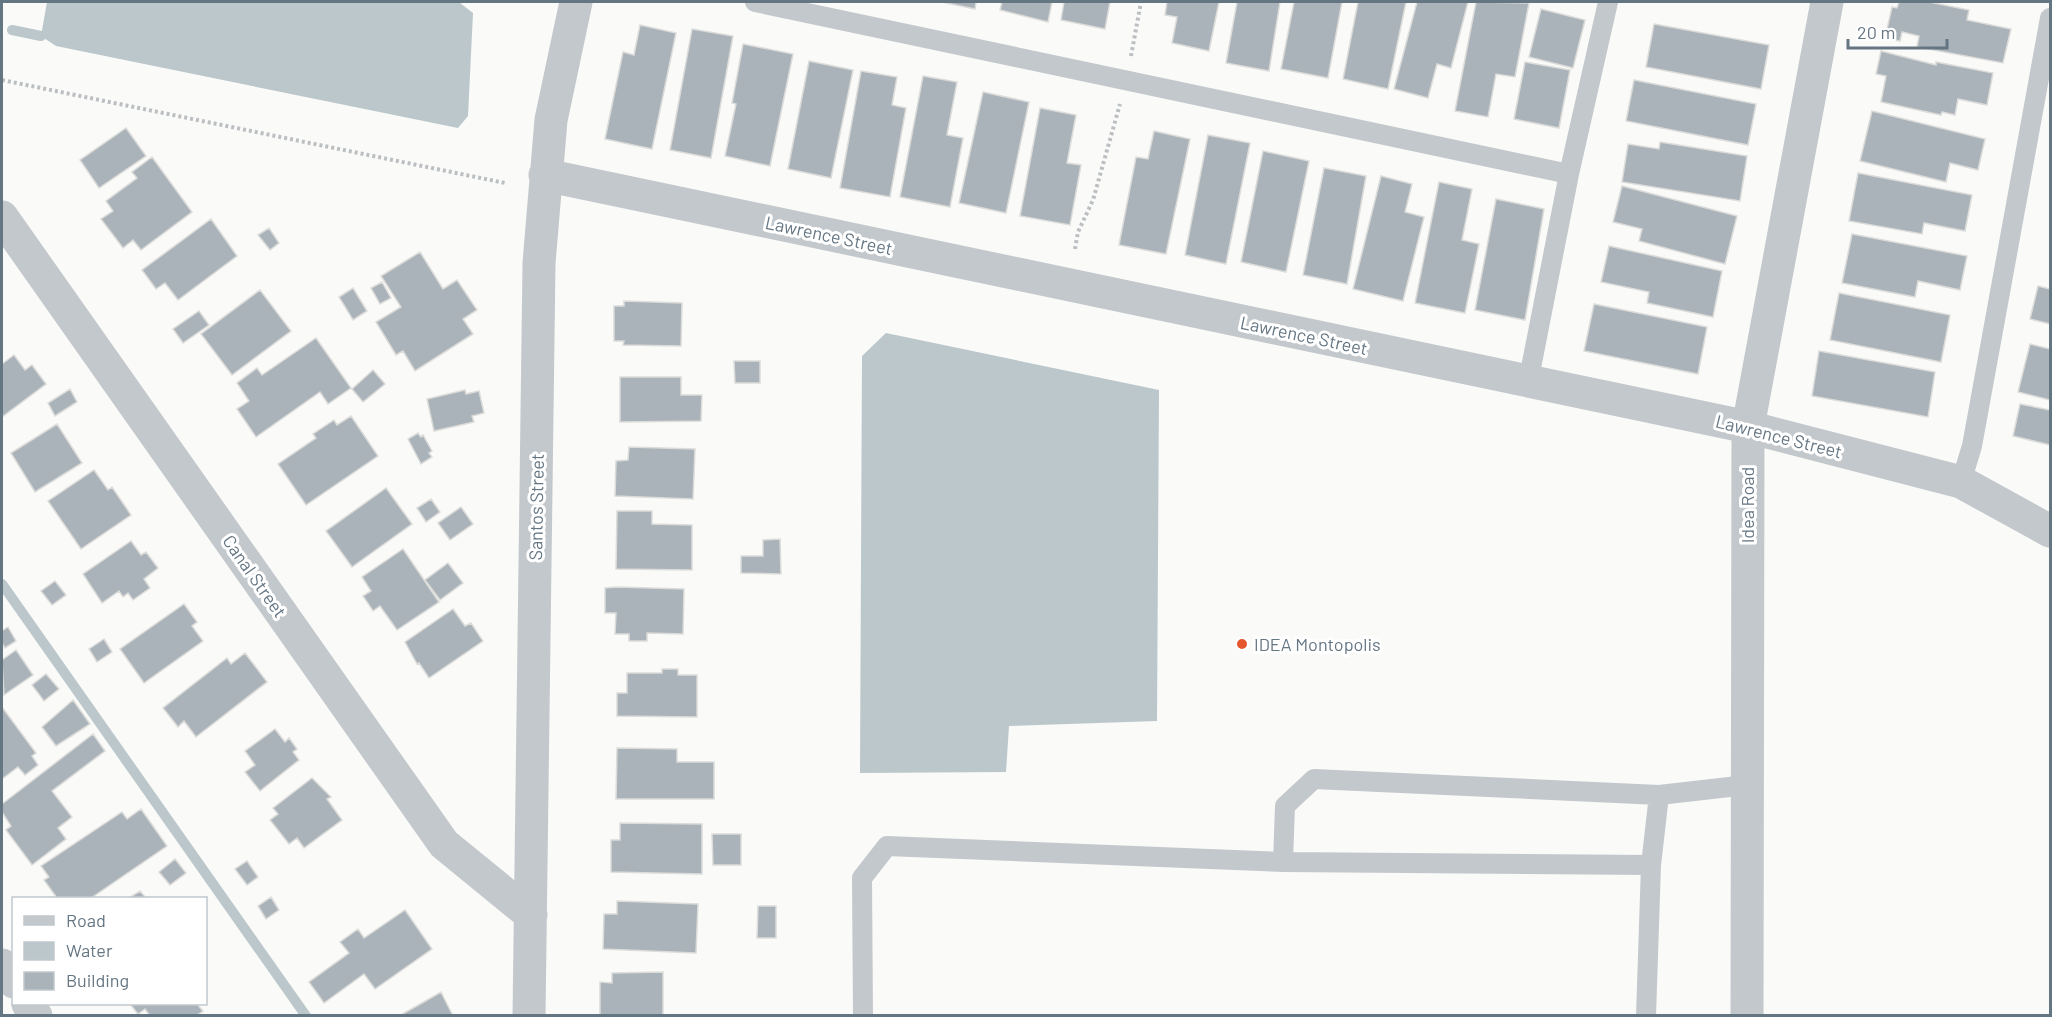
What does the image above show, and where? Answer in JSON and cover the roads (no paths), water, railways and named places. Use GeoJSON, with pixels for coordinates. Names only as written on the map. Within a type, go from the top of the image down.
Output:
{"type":"FeatureCollection","features":[{"type":"Feature","properties":{"kind":"street","name":"Santos Street"},"geometry":{"type":"LineString","coordinates":[[529,1016],[539,263],[551,120],[576,2]]}},
{"type":"Feature","properties":{"kind":"street","name":"Idea Road"},"geometry":{"type":"LineString","coordinates":[[1747,1016],[1748,427],[1824,2]]}},
{"type":"Feature","properties":{"kind":"street","name":"Lawrence Street"},"geometry":{"type":"LineString","coordinates":[[546,175],[1528,383],[1748,427],[1961,482],[2050,531]]}},
{"type":"Feature","properties":{"kind":"street","name":"Canal Street"},"geometry":{"type":"LineString","coordinates":[[2,217],[444,844],[531,915]]}},
{"type":"Feature","properties":{"kind":"street"},"geometry":{"type":"LineString","coordinates":[[2,965],[12,979]]}},
{"type":"Feature","properties":{"kind":"lane"},"geometry":{"type":"LineString","coordinates":[[755,2],[1569,174]]}},
{"type":"Feature","properties":{"kind":"lane"},"geometry":{"type":"LineString","coordinates":[[1528,383],[1569,174],[1608,2]]}},
{"type":"Feature","properties":{"kind":"lane"},"geometry":{"type":"LineString","coordinates":[[1961,482],[1972,446],[2050,18]]}},
{"type":"Feature","properties":{"kind":"lane"},"geometry":{"type":"LineString","coordinates":[[1283,862],[1284,806],[1314,779],[1659,795],[1747,785]]}},
{"type":"Feature","properties":{"kind":"lane"},"geometry":{"type":"LineString","coordinates":[[1646,1016],[1651,865],[1659,795]]}},
{"type":"Feature","properties":{"kind":"lane"},"geometry":{"type":"LineString","coordinates":[[863,1016],[862,878],[887,846],[1283,862],[1651,865]]}},
{"type":"Feature","properties":{"kind":"water"},"geometry":{"type":"Polygon","coordinates":[[[47,2],[460,3],[473,13],[468,116],[458,128],[56,46],[41,36],[47,2]]]}},
{"type":"Feature","properties":{"kind":"water"},"geometry":{"type":"Polygon","coordinates":[[[886,333],[1159,390],[1157,721],[1009,726],[1006,772],[860,773],[862,356],[886,333]]]}},
{"type":"Feature","properties":{"kind":"waterway"},"geometry":{"type":"LineString","coordinates":[[12,30],[41,36]]}},
{"type":"Feature","properties":{"kind":"waterway"},"geometry":{"type":"LineString","coordinates":[[2,584],[306,1016]]}},
{"type":"Feature","properties":{"kind":"place","name":"IDEA Montopolis"},"geometry":{"type":"Point","coordinates":[1242,644]}}]}
